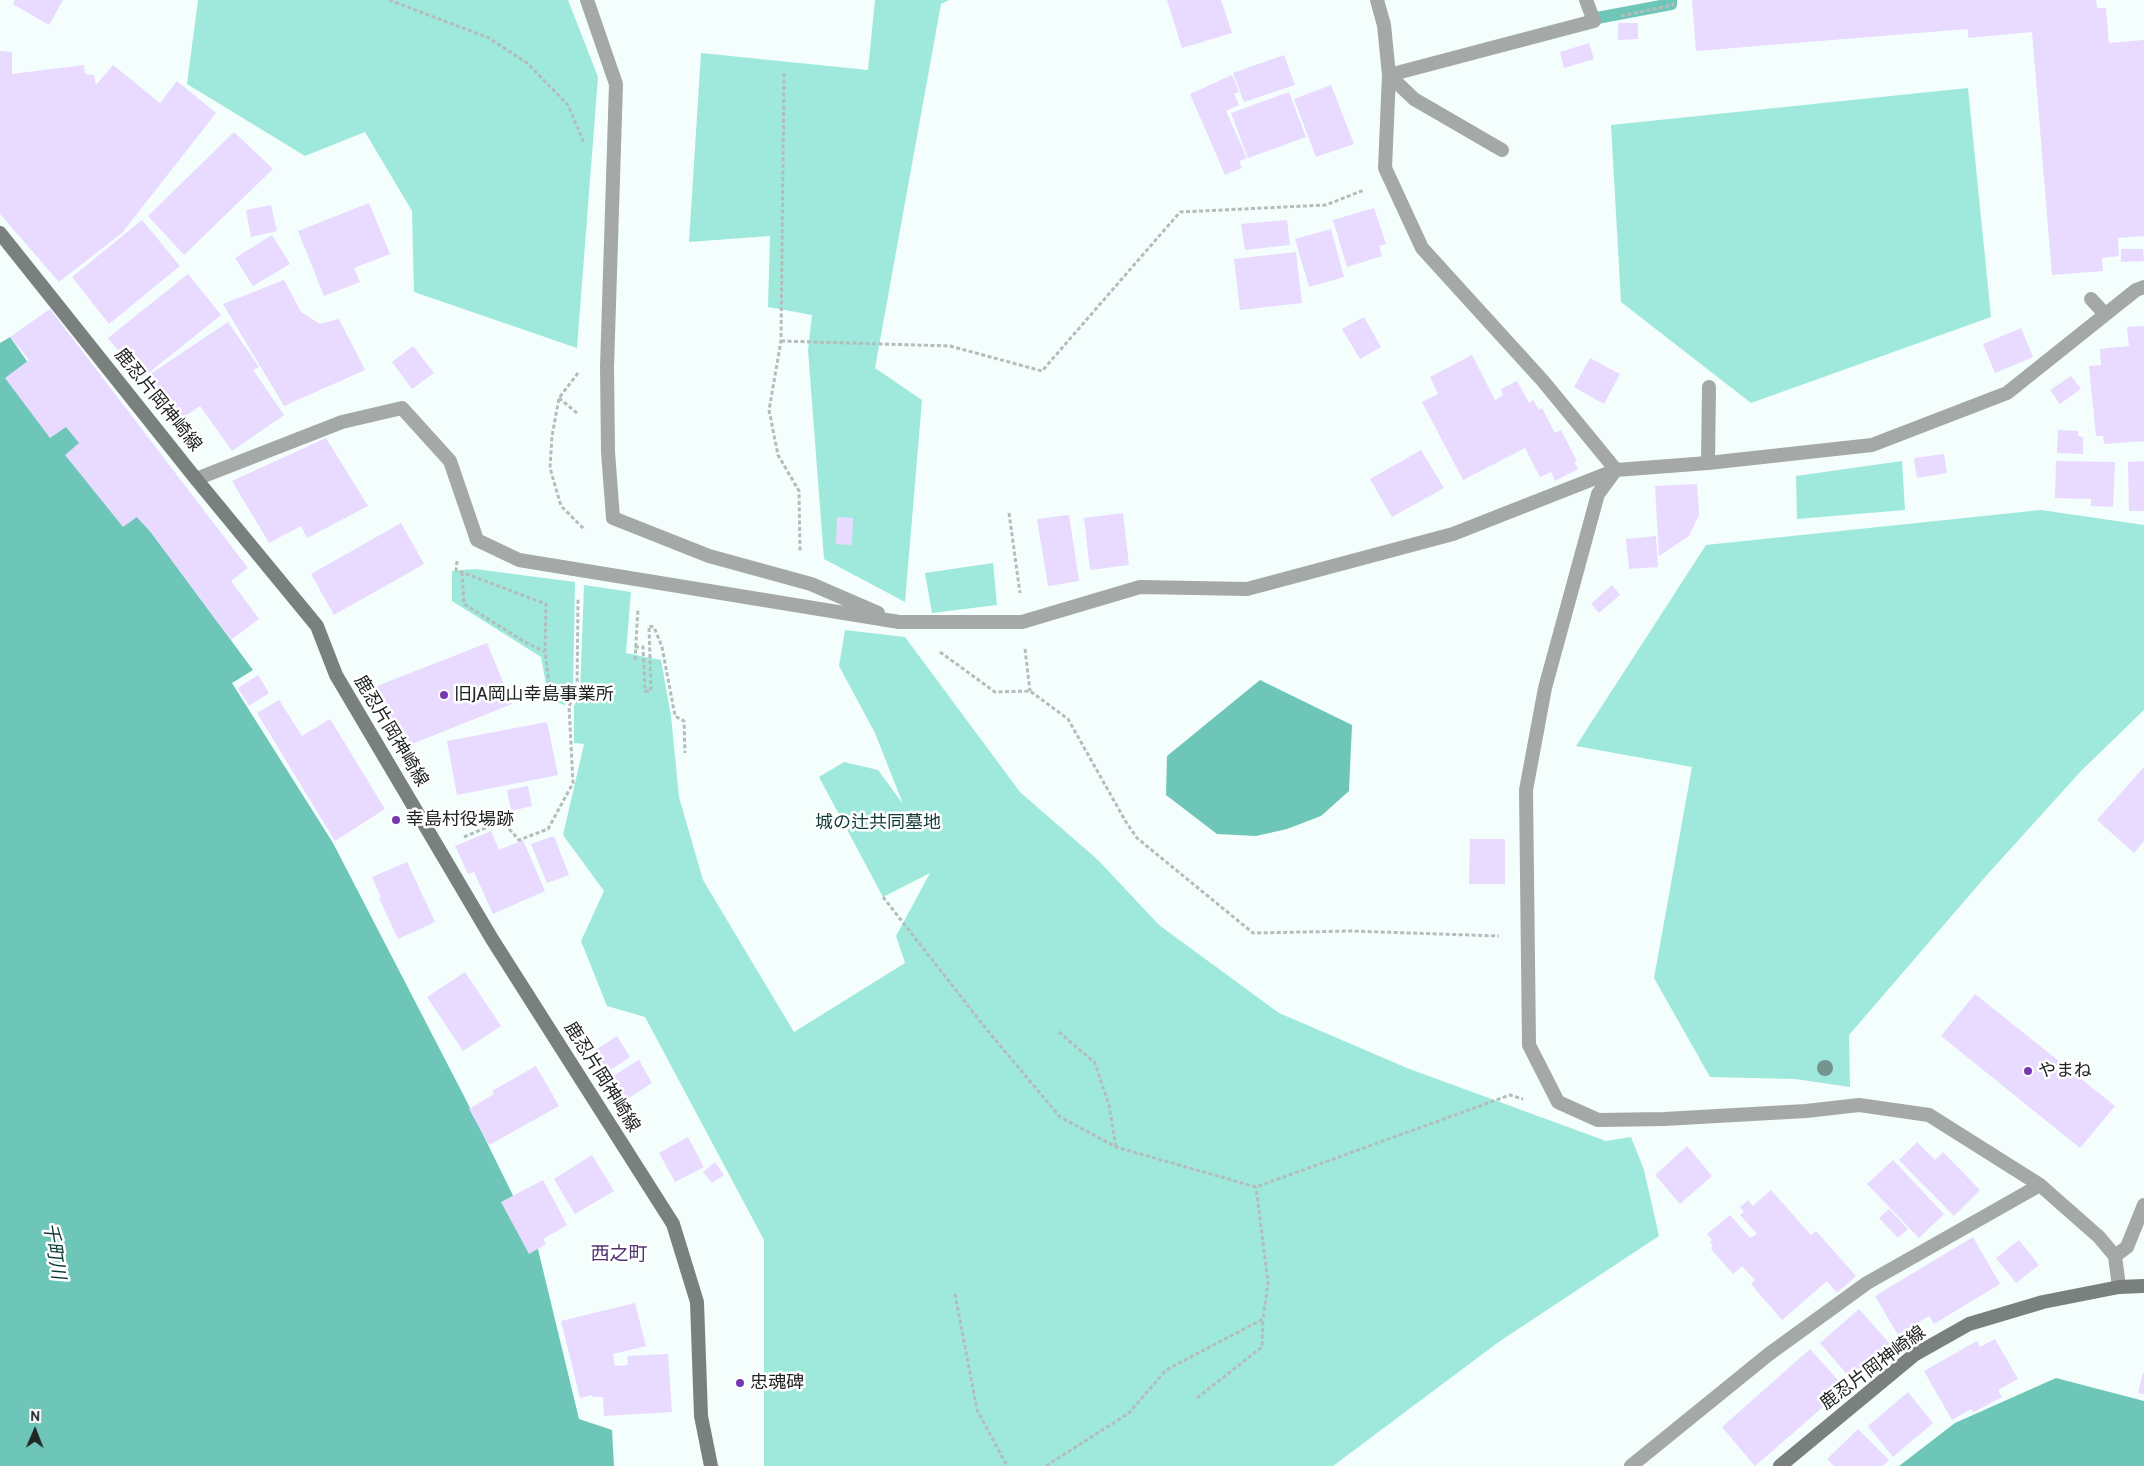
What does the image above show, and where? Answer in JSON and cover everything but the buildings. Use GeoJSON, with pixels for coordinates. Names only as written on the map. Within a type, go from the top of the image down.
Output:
{"type":"FeatureCollection","features":[{"type":"Feature","properties":{"kind":"main road","name":"鹿忍片岡神崎線"},"geometry":{"type":"LineString","coordinates":[[0,233],[196,479],[318,626],[336,675],[492,939],[673,1224],[697,1302],[701,1416],[711,1466]]}},
{"type":"Feature","properties":{"kind":"main road","name":"鹿忍片岡神崎線"},"geometry":{"type":"LineString","coordinates":[[1780,1466],[1914,1355],[1969,1324],[2043,1302],[2120,1286],[2144,1286]]}},
{"type":"Feature","properties":{"kind":"street"},"geometry":{"type":"LineString","coordinates":[[587,0],[616,84],[607,367],[608,452],[613,518],[709,556],[811,584],[900,622]]}},
{"type":"Feature","properties":{"kind":"street"},"geometry":{"type":"LineString","coordinates":[[1377,0],[1384,25],[1389,75],[1385,168],[1422,248],[1543,381],[1616,470]]}},
{"type":"Feature","properties":{"kind":"street"},"geometry":{"type":"LineString","coordinates":[[1389,75],[1594,21],[1586,0]]}},
{"type":"Feature","properties":{"kind":"street"},"geometry":{"type":"LineString","coordinates":[[1389,75],[1414,99],[1502,150]]}},
{"type":"Feature","properties":{"kind":"street"},"geometry":{"type":"LineString","coordinates":[[196,479],[342,422],[402,408],[450,461],[477,540],[519,560],[900,622],[1022,622],[1140,588],[1248,589],[1453,534],[1616,470],[1708,464],[1872,445],[2007,393],[2136,290],[2144,287]]}},
{"type":"Feature","properties":{"kind":"street"},"geometry":{"type":"LineString","coordinates":[[2091,299],[2105,314]]}},
{"type":"Feature","properties":{"kind":"street"},"geometry":{"type":"LineString","coordinates":[[1708,464],[1709,387]]}},
{"type":"Feature","properties":{"kind":"street"},"geometry":{"type":"LineString","coordinates":[[1616,470],[1598,494],[1545,688],[1526,790],[1526,937],[1529,1045],[1558,1102],[1598,1120],[1664,1119],[1806,1111],[1859,1105],[1929,1115],[2040,1185],[2099,1237],[2116,1256],[2120,1286]]}},
{"type":"Feature","properties":{"kind":"street"},"geometry":{"type":"LineString","coordinates":[[1631,1466],[1769,1354],[1867,1284],[2040,1185]]}},
{"type":"Feature","properties":{"kind":"street"},"geometry":{"type":"LineString","coordinates":[[2116,1256],[2128,1247],[2144,1206]]}},
{"type":"Feature","properties":{"kind":"path"},"geometry":{"type":"LineString","coordinates":[[389,0],[489,38],[527,63],[568,105],[585,147]]}},
{"type":"Feature","properties":{"kind":"path"},"geometry":{"type":"LineString","coordinates":[[1666,0],[1666,7]]}},
{"type":"Feature","properties":{"kind":"path"},"geometry":{"type":"LineString","coordinates":[[1594,21],[1666,7],[1673,5],[1673,0]]}},
{"type":"Feature","properties":{"kind":"path"},"geometry":{"type":"LineString","coordinates":[[762,571],[800,560],[800,491],[778,455],[769,410],[781,341],[784,73]]}},
{"type":"Feature","properties":{"kind":"path"},"geometry":{"type":"LineString","coordinates":[[781,341],[950,346],[1042,370],[1180,212],[1326,205],[1390,179]]}},
{"type":"Feature","properties":{"kind":"path"},"geometry":{"type":"LineString","coordinates":[[1009,514],[1019,591]]}},
{"type":"Feature","properties":{"kind":"path"},"geometry":{"type":"LineString","coordinates":[[456,570],[546,604],[545,652],[551,698],[572,702]]}},
{"type":"Feature","properties":{"kind":"path"},"geometry":{"type":"LineString","coordinates":[[438,848],[502,821],[519,840],[548,829],[573,783],[569,706],[577,692],[579,570]]}},
{"type":"Feature","properties":{"kind":"path"},"geometry":{"type":"LineString","coordinates":[[462,572],[464,604],[524,642],[545,652]]}},
{"type":"Feature","properties":{"kind":"path"},"geometry":{"type":"LineString","coordinates":[[635,660],[640,580]]}},
{"type":"Feature","properties":{"kind":"path"},"geometry":{"type":"LineString","coordinates":[[1022,622],[1030,691]]}},
{"type":"Feature","properties":{"kind":"path"},"geometry":{"type":"LineString","coordinates":[[635,647],[643,647],[645,691],[651,691],[649,626],[654,627],[662,648],[675,716],[684,721],[685,753]]}},
{"type":"Feature","properties":{"kind":"path"},"geometry":{"type":"LineString","coordinates":[[939,651],[995,692],[1030,691],[1068,720],[1126,822],[1138,838],[1253,933],[1350,931],[1526,937]]}},
{"type":"Feature","properties":{"kind":"path"},"geometry":{"type":"LineString","coordinates":[[883,897],[987,1030],[1060,1117],[1116,1147],[1256,1187],[1510,1095],[1528,1100]]}},
{"type":"Feature","properties":{"kind":"path"},"geometry":{"type":"LineString","coordinates":[[1059,1032],[1095,1063],[1108,1105],[1116,1147]]}},
{"type":"Feature","properties":{"kind":"path"},"geometry":{"type":"LineString","coordinates":[[1197,1398],[1262,1347],[1263,1319],[1268,1282],[1256,1187]]}},
{"type":"Feature","properties":{"kind":"path"},"geometry":{"type":"LineString","coordinates":[[955,1294],[977,1410],[1007,1466]]}},
{"type":"Feature","properties":{"kind":"path"},"geometry":{"type":"LineString","coordinates":[[1046,1466],[1129,1413],[1166,1370],[1263,1319]]}},
{"type":"Feature","properties":{"kind":"green space"},"geometry":{"type":"Polygon","coordinates":[[[198,0],[568,0],[598,77],[577,348],[414,292],[412,211],[365,132],[305,156],[187,84],[198,0]]]}},
{"type":"Feature","properties":{"kind":"green space"},"geometry":{"type":"Polygon","coordinates":[[[875,0],[949,0],[941,4],[875,368],[922,400],[905,602],[824,559],[808,350],[812,315],[768,307],[770,236],[689,242],[701,53],[868,70],[875,0]]]}},
{"type":"Feature","properties":{"kind":"green space"},"geometry":{"type":"Polygon","coordinates":[[[1968,88],[1991,317],[1751,403],[1621,302],[1611,125],[1968,88]]]}},
{"type":"Feature","properties":{"kind":"green space"},"geometry":{"type":"Polygon","coordinates":[[[1902,461],[1905,510],[1797,519],[1796,476],[1902,461]]]}},
{"type":"Feature","properties":{"kind":"green space"},"geometry":{"type":"Polygon","coordinates":[[[2041,510],[2144,525],[2144,710],[2081,771],[1986,876],[1849,1035],[1850,1087],[1795,1079],[1710,1077],[1654,978],[1692,767],[1576,746],[1706,545],[2041,510]]]}},
{"type":"Feature","properties":{"kind":"green space"},"geometry":{"type":"Polygon","coordinates":[[[993,563],[997,605],[932,613],[925,573],[993,563]]]}},
{"type":"Feature","properties":{"kind":"green space"},"geometry":{"type":"Polygon","coordinates":[[[475,569],[575,582],[573,691],[565,705],[549,700],[541,657],[452,601],[452,571],[475,569]]]}},
{"type":"Feature","properties":{"kind":"green space","name":"城の辻共同墓地"},"geometry":{"type":"Polygon","coordinates":[[[584,585],[631,592],[626,653],[661,660],[671,716],[679,797],[703,880],[794,1032],[905,963],[896,936],[930,873],[883,897],[819,777],[844,762],[878,770],[903,804],[875,733],[839,666],[845,630],[905,637],[1020,792],[1098,860],[1159,925],[1279,1013],[1407,1068],[1606,1141],[1631,1137],[1644,1170],[1659,1236],[1500,1341],[1333,1466],[764,1466],[764,1240],[645,1017],[607,1006],[581,941],[604,891],[563,835],[584,744],[574,743],[574,706],[580,694],[584,585]]]}},
{"type":"Feature","properties":{"kind":"water","name":"千町川"},"geometry":{"type":"Polygon","coordinates":[[[10,337],[137,517],[150,531],[253,670],[232,683],[333,843],[464,1096],[530,1230],[537,1245],[579,1419],[612,1430],[614,1466],[0,1466],[0,343],[10,337]]]}},
{"type":"Feature","properties":{"kind":"water"},"geometry":{"type":"Polygon","coordinates":[[[1260,680],[1352,725],[1349,791],[1321,816],[1287,829],[1256,836],[1217,834],[1166,795],[1167,756],[1260,680]]]}},
{"type":"Feature","properties":{"kind":"water"},"geometry":{"type":"Polygon","coordinates":[[[2056,1378],[2144,1401],[2144,1466],[1899,1466],[1955,1423],[2056,1378]]]}},
{"type":"Feature","properties":{"kind":"waterway"},"geometry":{"type":"LineString","coordinates":[[1597,18],[1671,4],[1671,0]]}},
{"type":"Feature","properties":{"kind":"place","name":"旧JA岡山幸島事業所"},"geometry":{"type":"Point","coordinates":[444,695]}},
{"type":"Feature","properties":{"kind":"place","name":"幸島村役場跡"},"geometry":{"type":"Point","coordinates":[396,820]}},
{"type":"Feature","properties":{"kind":"place","name":"やまね"},"geometry":{"type":"Point","coordinates":[2028,1071]}},
{"type":"Feature","properties":{"kind":"place","name":"忠魂碑"},"geometry":{"type":"Point","coordinates":[740,1383]}},
{"type":"Feature","properties":{"kind":"district","name":"西之町"},"geometry":{"type":"Point","coordinates":[619,1254]}}]}
